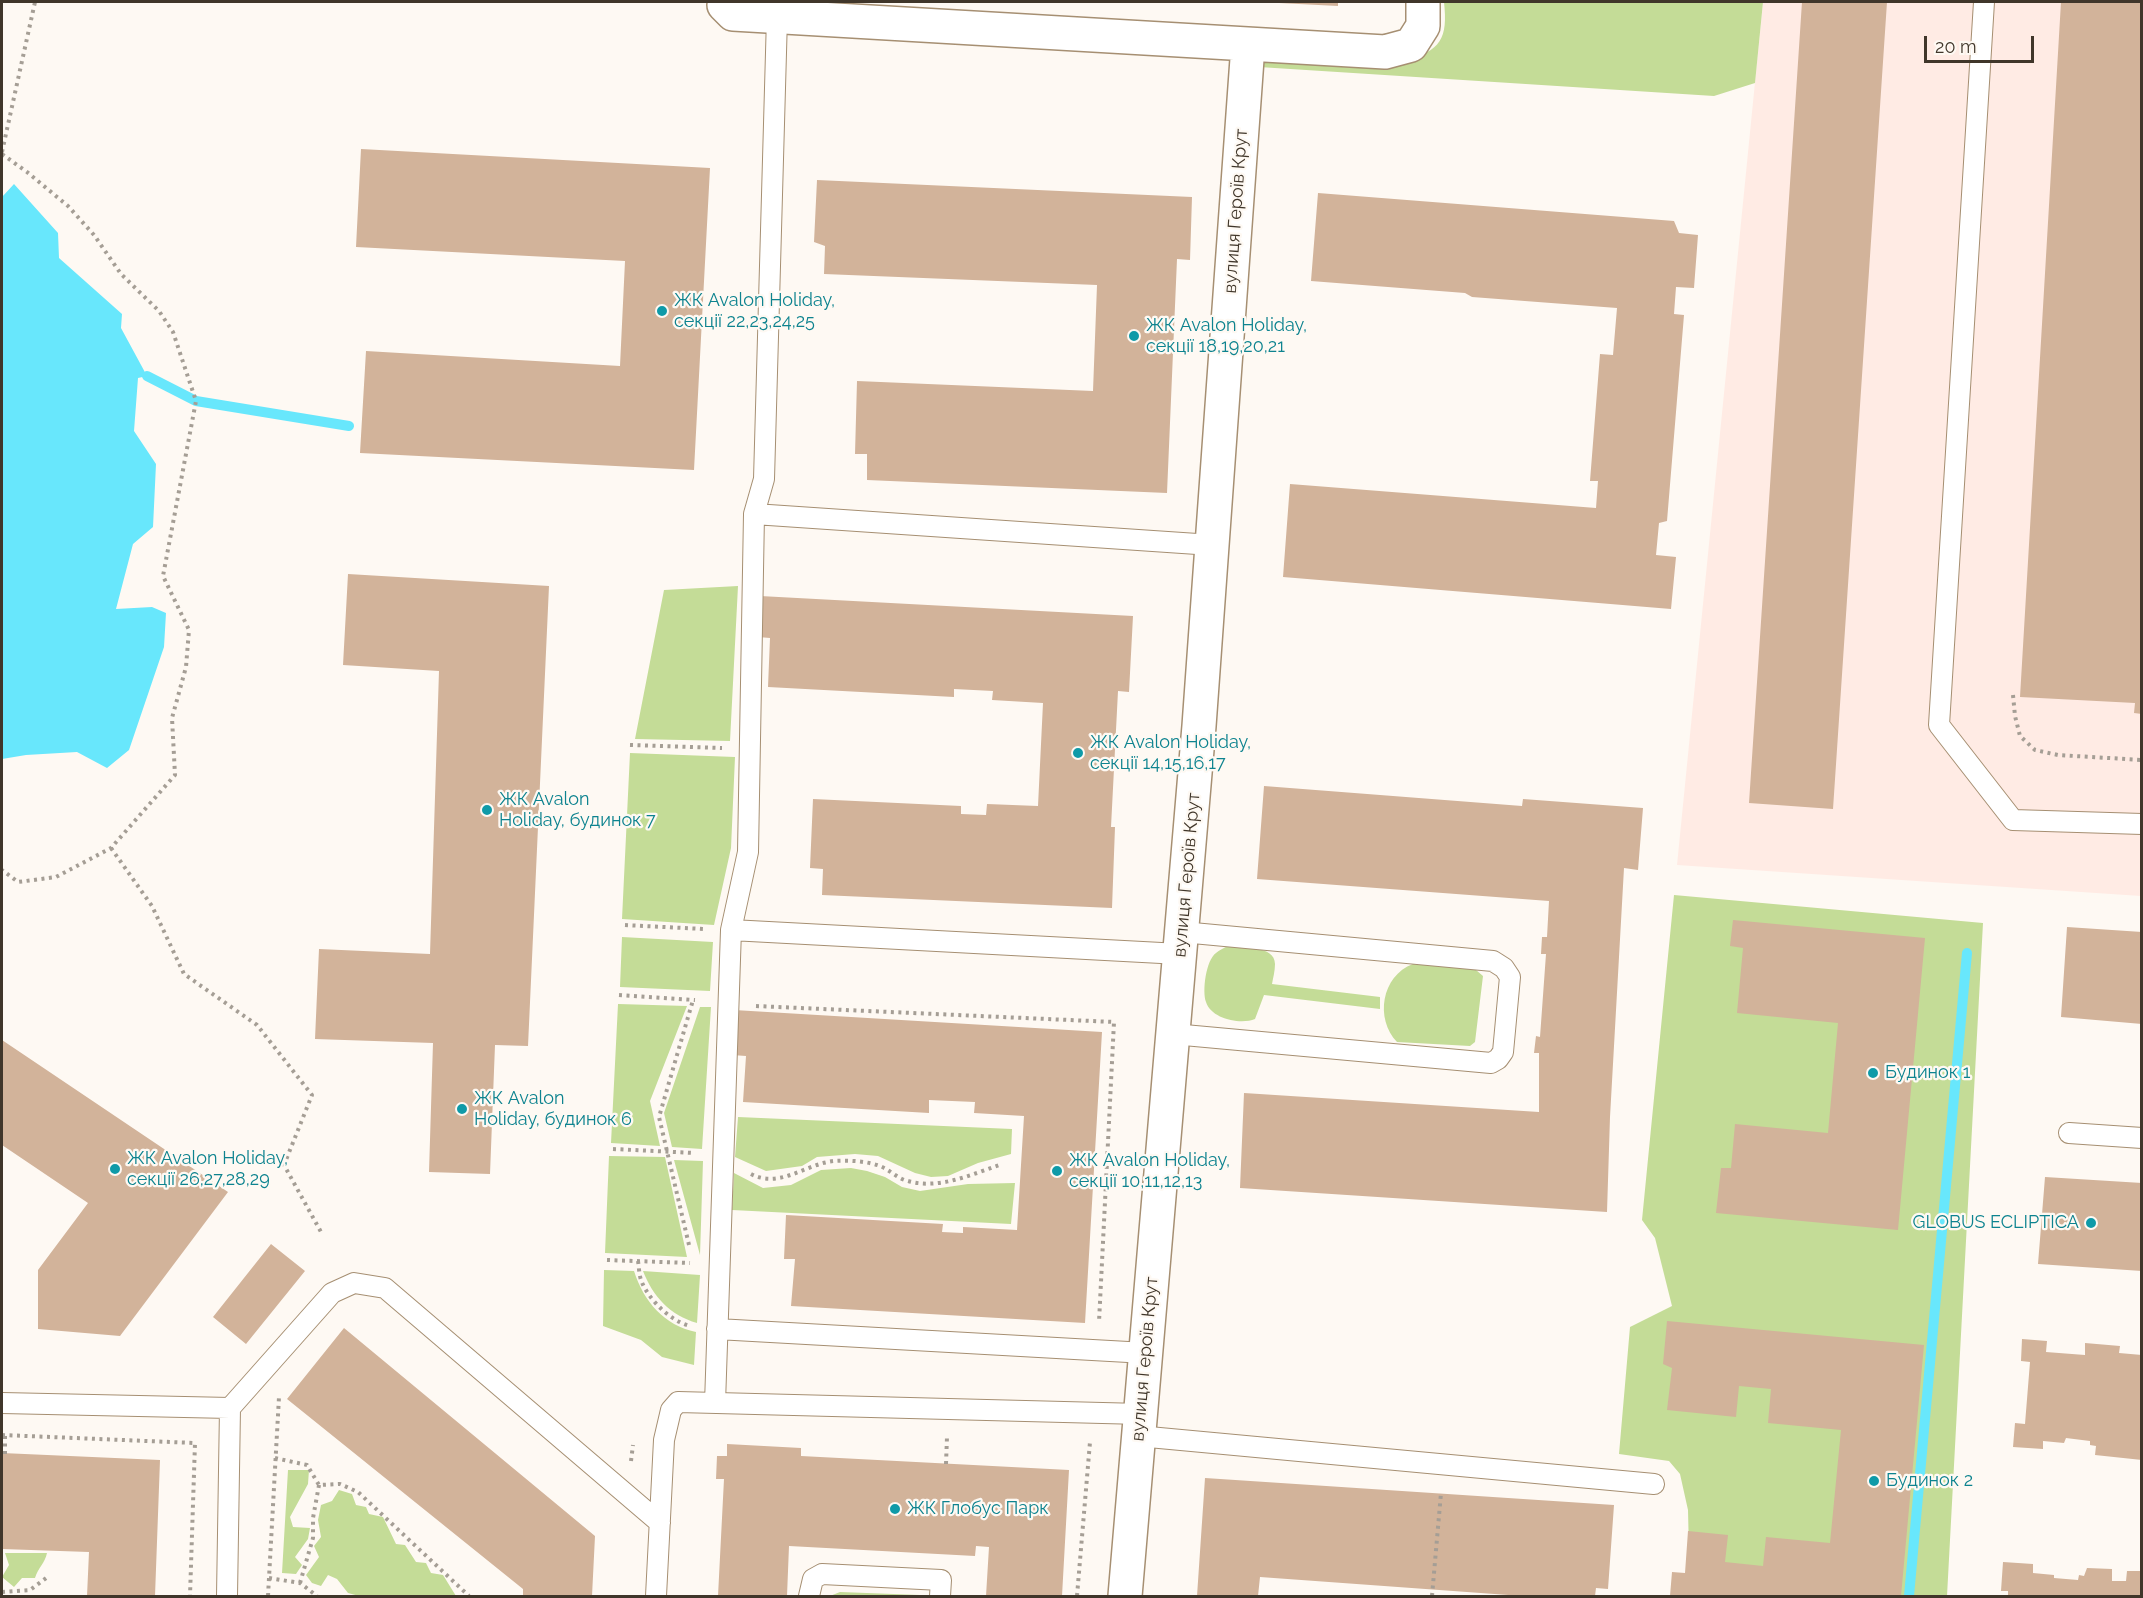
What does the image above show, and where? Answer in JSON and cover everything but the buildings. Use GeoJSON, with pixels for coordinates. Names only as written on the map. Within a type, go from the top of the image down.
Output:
{"type":"FeatureCollection","features":[{"type":"Feature","properties":{"kind":"street"},"geometry":{"type":"LineString","coordinates":[[724,5],[733,14],[1385,52],[1411,45],[1423,26],[1423,2]]}},
{"type":"Feature","properties":{"kind":"street","name":"вулиця Героїв Крут"},"geometry":{"type":"LineString","coordinates":[[1125,1596],[1181,943],[1248,45]]}},
{"type":"Feature","properties":{"kind":"lane"},"geometry":{"type":"LineString","coordinates":[[1984,2],[1939,725],[2013,820],[2142,824]]}},
{"type":"Feature","properties":{"kind":"lane"},"geometry":{"type":"LineString","coordinates":[[715,1403],[730,930],[748,852],[754,514],[764,479],[777,17]]}},
{"type":"Feature","properties":{"kind":"lane"},"geometry":{"type":"LineString","coordinates":[[754,514],[1212,545]]}},
{"type":"Feature","properties":{"kind":"lane"},"geometry":{"type":"LineString","coordinates":[[730,930],[1181,943],[1493,962],[1504,968],[1510,977],[1503,1052],[1491,1063],[1173,1035]]}},
{"type":"Feature","properties":{"kind":"lane"},"geometry":{"type":"LineString","coordinates":[[2069,1134],[2142,1138]]}},
{"type":"Feature","properties":{"kind":"lane"},"geometry":{"type":"LineString","coordinates":[[226,1596],[230,1408],[332,1293],[354,1283],[385,1288],[660,1523]]}},
{"type":"Feature","properties":{"kind":"lane"},"geometry":{"type":"LineString","coordinates":[[717,1329],[1146,1353]]}},
{"type":"Feature","properties":{"kind":"lane"},"geometry":{"type":"LineString","coordinates":[[656,1596],[664,1440],[671,1410],[678,1402],[1140,1425],[1444,1464],[1654,1484]]}},
{"type":"Feature","properties":{"kind":"lane"},"geometry":{"type":"LineString","coordinates":[[2,1403],[230,1408]]}},
{"type":"Feature","properties":{"kind":"lane"},"geometry":{"type":"LineString","coordinates":[[809,1596],[813,1579],[822,1574],[941,1580],[940,1596]]}},
{"type":"Feature","properties":{"kind":"path"},"geometry":{"type":"LineString","coordinates":[[2,870],[18,882],[56,878],[111,848],[175,775],[172,718],[186,667],[189,630],[163,576],[196,401],[173,332],[159,311],[121,274],[94,235],[68,206],[2,153],[35,2]]}},
{"type":"Feature","properties":{"kind":"path"},"geometry":{"type":"LineString","coordinates":[[2013,695],[2020,736],[2035,750],[2058,755],[2142,760]]}},
{"type":"Feature","properties":{"kind":"path"},"geometry":{"type":"LineString","coordinates":[[630,745],[730,748]]}},
{"type":"Feature","properties":{"kind":"path"},"geometry":{"type":"LineString","coordinates":[[111,848],[152,906],[184,974],[257,1026],[312,1095],[284,1165],[321,1232]]}},
{"type":"Feature","properties":{"kind":"path"},"geometry":{"type":"LineString","coordinates":[[625,925],[730,930]]}},
{"type":"Feature","properties":{"kind":"path"},"geometry":{"type":"LineString","coordinates":[[619,995],[702,1000]]}},
{"type":"Feature","properties":{"kind":"path"},"geometry":{"type":"LineString","coordinates":[[607,1260],[694,1263],[658,1117],[693,1000]]}},
{"type":"Feature","properties":{"kind":"path"},"geometry":{"type":"LineString","coordinates":[[756,1005],[1114,1022],[1099,1321]]}},
{"type":"Feature","properties":{"kind":"path"},"geometry":{"type":"LineString","coordinates":[[613,1149],[702,1154]]}},
{"type":"Feature","properties":{"kind":"path"},"geometry":{"type":"LineString","coordinates":[[748,1172],[766,1179],[782,1178],[815,1165],[835,1161],[862,1162],[880,1167],[907,1181],[944,1183],[1002,1164]]}},
{"type":"Feature","properties":{"kind":"path"},"geometry":{"type":"LineString","coordinates":[[638,1261],[640,1279],[651,1298],[681,1322],[696,1327]]}},
{"type":"Feature","properties":{"kind":"path"},"geometry":{"type":"LineString","coordinates":[[268,1596],[279,1397],[286,1388]]}},
{"type":"Feature","properties":{"kind":"path"},"geometry":{"type":"LineString","coordinates":[[5,1454],[3,1435],[195,1443],[190,1596]]}},
{"type":"Feature","properties":{"kind":"path"},"geometry":{"type":"LineString","coordinates":[[1077,1596],[1088,1451]]}},
{"type":"Feature","properties":{"kind":"path"},"geometry":{"type":"LineString","coordinates":[[275,1458],[307,1465],[319,1485],[313,1518],[313,1538],[300,1583]]}},
{"type":"Feature","properties":{"kind":"path"},"geometry":{"type":"LineString","coordinates":[[1432,1596],[1444,1464]]}},
{"type":"Feature","properties":{"kind":"path"},"geometry":{"type":"LineString","coordinates":[[319,1485],[340,1484],[358,1492],[466,1596]]}},
{"type":"Feature","properties":{"kind":"path"},"geometry":{"type":"LineString","coordinates":[[2,1592],[30,1590],[49,1576]]}},
{"type":"Feature","properties":{"kind":"path"},"geometry":{"type":"LineString","coordinates":[[269,1578],[300,1583],[317,1596]]}},
{"type":"Feature","properties":{"kind":"shaded area"},"geometry":{"type":"Polygon","coordinates":[[[1763,2],[2141,2],[2141,896],[1677,865],[1763,2]]]}},
{"type":"Feature","properties":{"kind":"green space"},"geometry":{"type":"Polygon","coordinates":[[[1444,2],[1763,2],[1755,83],[1714,96],[1259,67],[1259,54],[1405,61],[1417,57],[1440,41],[1445,25],[1444,2]]]}},
{"type":"Feature","properties":{"kind":"green space"},"geometry":{"type":"Polygon","coordinates":[[[738,586],[730,741],[635,739],[664,590],[738,586]]]}},
{"type":"Feature","properties":{"kind":"green space"},"geometry":{"type":"Polygon","coordinates":[[[630,753],[735,757],[731,848],[714,925],[622,919],[630,753]]]}},
{"type":"Feature","properties":{"kind":"green space"},"geometry":{"type":"Polygon","coordinates":[[[1674,895],[1983,923],[1947,1596],[1690,1596],[1688,1510],[1680,1474],[1669,1461],[1619,1454],[1630,1327],[1672,1306],[1655,1238],[1642,1220],[1674,895]]]}},
{"type":"Feature","properties":{"kind":"green space"},"geometry":{"type":"Polygon","coordinates":[[[622,937],[713,942],[710,991],[620,987],[622,937]]]}},
{"type":"Feature","properties":{"kind":"green space"},"geometry":{"type":"Polygon","coordinates":[[[1228,946],[1264,950],[1270,953],[1275,964],[1272,984],[1380,997],[1380,1009],[1264,995],[1255,1019],[1235,1021],[1227,1019],[1209,1008],[1205,997],[1205,984],[1207,969],[1213,957],[1228,946]]]}},
{"type":"Feature","properties":{"kind":"green space"},"geometry":{"type":"Polygon","coordinates":[[[1413,964],[1468,968],[1476,970],[1483,976],[1475,1042],[1470,1046],[1397,1042],[1390,1033],[1384,1010],[1388,988],[1402,970],[1413,964]]]}},
{"type":"Feature","properties":{"kind":"green space"},"geometry":{"type":"Polygon","coordinates":[[[618,1004],[687,1006],[650,1101],[660,1146],[611,1143],[618,1004]]]}},
{"type":"Feature","properties":{"kind":"green space"},"geometry":{"type":"Polygon","coordinates":[[[700,1007],[711,1007],[702,1149],[672,1147],[664,1113],[700,1007]]]}},
{"type":"Feature","properties":{"kind":"green space"},"geometry":{"type":"Polygon","coordinates":[[[738,1117],[1012,1129],[1011,1154],[978,1163],[948,1176],[931,1177],[915,1173],[878,1156],[855,1154],[817,1157],[802,1166],[766,1171],[735,1157],[738,1117]]]}},
{"type":"Feature","properties":{"kind":"green space"},"geometry":{"type":"Polygon","coordinates":[[[609,1156],[665,1157],[687,1257],[605,1253],[609,1156]]]}},
{"type":"Feature","properties":{"kind":"green space"},"geometry":{"type":"Polygon","coordinates":[[[674,1160],[703,1161],[700,1255],[674,1160]]]}},
{"type":"Feature","properties":{"kind":"green space"},"geometry":{"type":"Polygon","coordinates":[[[851,1168],[885,1177],[902,1187],[920,1191],[968,1184],[1015,1183],[1011,1224],[732,1210],[734,1173],[763,1188],[791,1185],[821,1170],[851,1168]]]}},
{"type":"Feature","properties":{"kind":"green space"},"geometry":{"type":"Polygon","coordinates":[[[604,1270],[634,1271],[643,1293],[665,1318],[696,1332],[694,1365],[662,1357],[641,1340],[603,1326],[604,1270]]]}},
{"type":"Feature","properties":{"kind":"green space"},"geometry":{"type":"Polygon","coordinates":[[[643,1271],[700,1275],[697,1323],[687,1320],[664,1304],[657,1297],[643,1271]]]}},
{"type":"Feature","properties":{"kind":"green space"},"geometry":{"type":"Polygon","coordinates":[[[288,1470],[309,1470],[308,1484],[290,1517],[293,1527],[310,1528],[308,1539],[295,1557],[302,1565],[296,1574],[282,1573],[288,1470]]]}},
{"type":"Feature","properties":{"kind":"green space"},"geometry":{"type":"Polygon","coordinates":[[[339,1490],[352,1494],[356,1505],[366,1507],[369,1514],[383,1517],[396,1544],[405,1545],[416,1562],[426,1563],[431,1573],[443,1575],[456,1596],[359,1596],[348,1593],[337,1579],[328,1575],[321,1586],[312,1583],[306,1575],[319,1557],[314,1546],[321,1537],[318,1520],[321,1505],[332,1501],[339,1490]]]}},
{"type":"Feature","properties":{"kind":"green space"},"geometry":{"type":"Polygon","coordinates":[[[5,1553],[47,1553],[35,1578],[22,1578],[14,1587],[2,1577],[9,1565],[5,1553]]]}},
{"type":"Feature","properties":{"kind":"green space"},"geometry":{"type":"Polygon","coordinates":[[[840,1592],[920,1595],[922,1596],[830,1596],[840,1592]]]}},
{"type":"Feature","properties":{"kind":"water"},"geometry":{"type":"Polygon","coordinates":[[[14,184],[58,233],[59,258],[122,314],[121,328],[147,376],[138,378],[134,431],[156,464],[153,527],[133,544],[116,609],[152,607],[166,613],[164,647],[129,750],[107,768],[77,752],[2,759],[2,197],[14,184]]]}},
{"type":"Feature","properties":{"kind":"waterway"},"geometry":{"type":"LineString","coordinates":[[147,376],[196,401],[349,426]]}},
{"type":"Feature","properties":{"kind":"waterway"},"geometry":{"type":"LineString","coordinates":[[1909,1596],[1967,953]]}},
{"type":"Feature","properties":{"kind":"place","name":"ЖК Avalon Holiday, секції 22,23,24,25"},"geometry":{"type":"Point","coordinates":[662,311]}},
{"type":"Feature","properties":{"kind":"place","name":"ЖК Avalon Holiday, секції 18,19,20,21"},"geometry":{"type":"Point","coordinates":[1134,336]}},
{"type":"Feature","properties":{"kind":"place","name":"ЖК Avalon Holiday, секції 14,15,16,17"},"geometry":{"type":"Point","coordinates":[1078,753]}},
{"type":"Feature","properties":{"kind":"place","name":"ЖК Avalon Holiday, будинок 7"},"geometry":{"type":"Point","coordinates":[487,810]}},
{"type":"Feature","properties":{"kind":"place","name":"Будинок 1"},"geometry":{"type":"Point","coordinates":[1873,1073]}},
{"type":"Feature","properties":{"kind":"place","name":"ЖК Avalon Holiday, будинок 6"},"geometry":{"type":"Point","coordinates":[462,1109]}},
{"type":"Feature","properties":{"kind":"place","name":"ЖК Avalon Holiday, секції 26,27,28,29"},"geometry":{"type":"Point","coordinates":[115,1169]}},
{"type":"Feature","properties":{"kind":"place","name":"ЖК Avalon Holiday, секції 10,11,12,13"},"geometry":{"type":"Point","coordinates":[1057,1171]}},
{"type":"Feature","properties":{"kind":"place","name":"GLOBUS ECLIPTICA"},"geometry":{"type":"Point","coordinates":[2091,1223]}},
{"type":"Feature","properties":{"kind":"place","name":"Будинок 2"},"geometry":{"type":"Point","coordinates":[1874,1481]}},
{"type":"Feature","properties":{"kind":"place","name":"ЖК Глобус Парк"},"geometry":{"type":"Point","coordinates":[895,1509]}}]}
